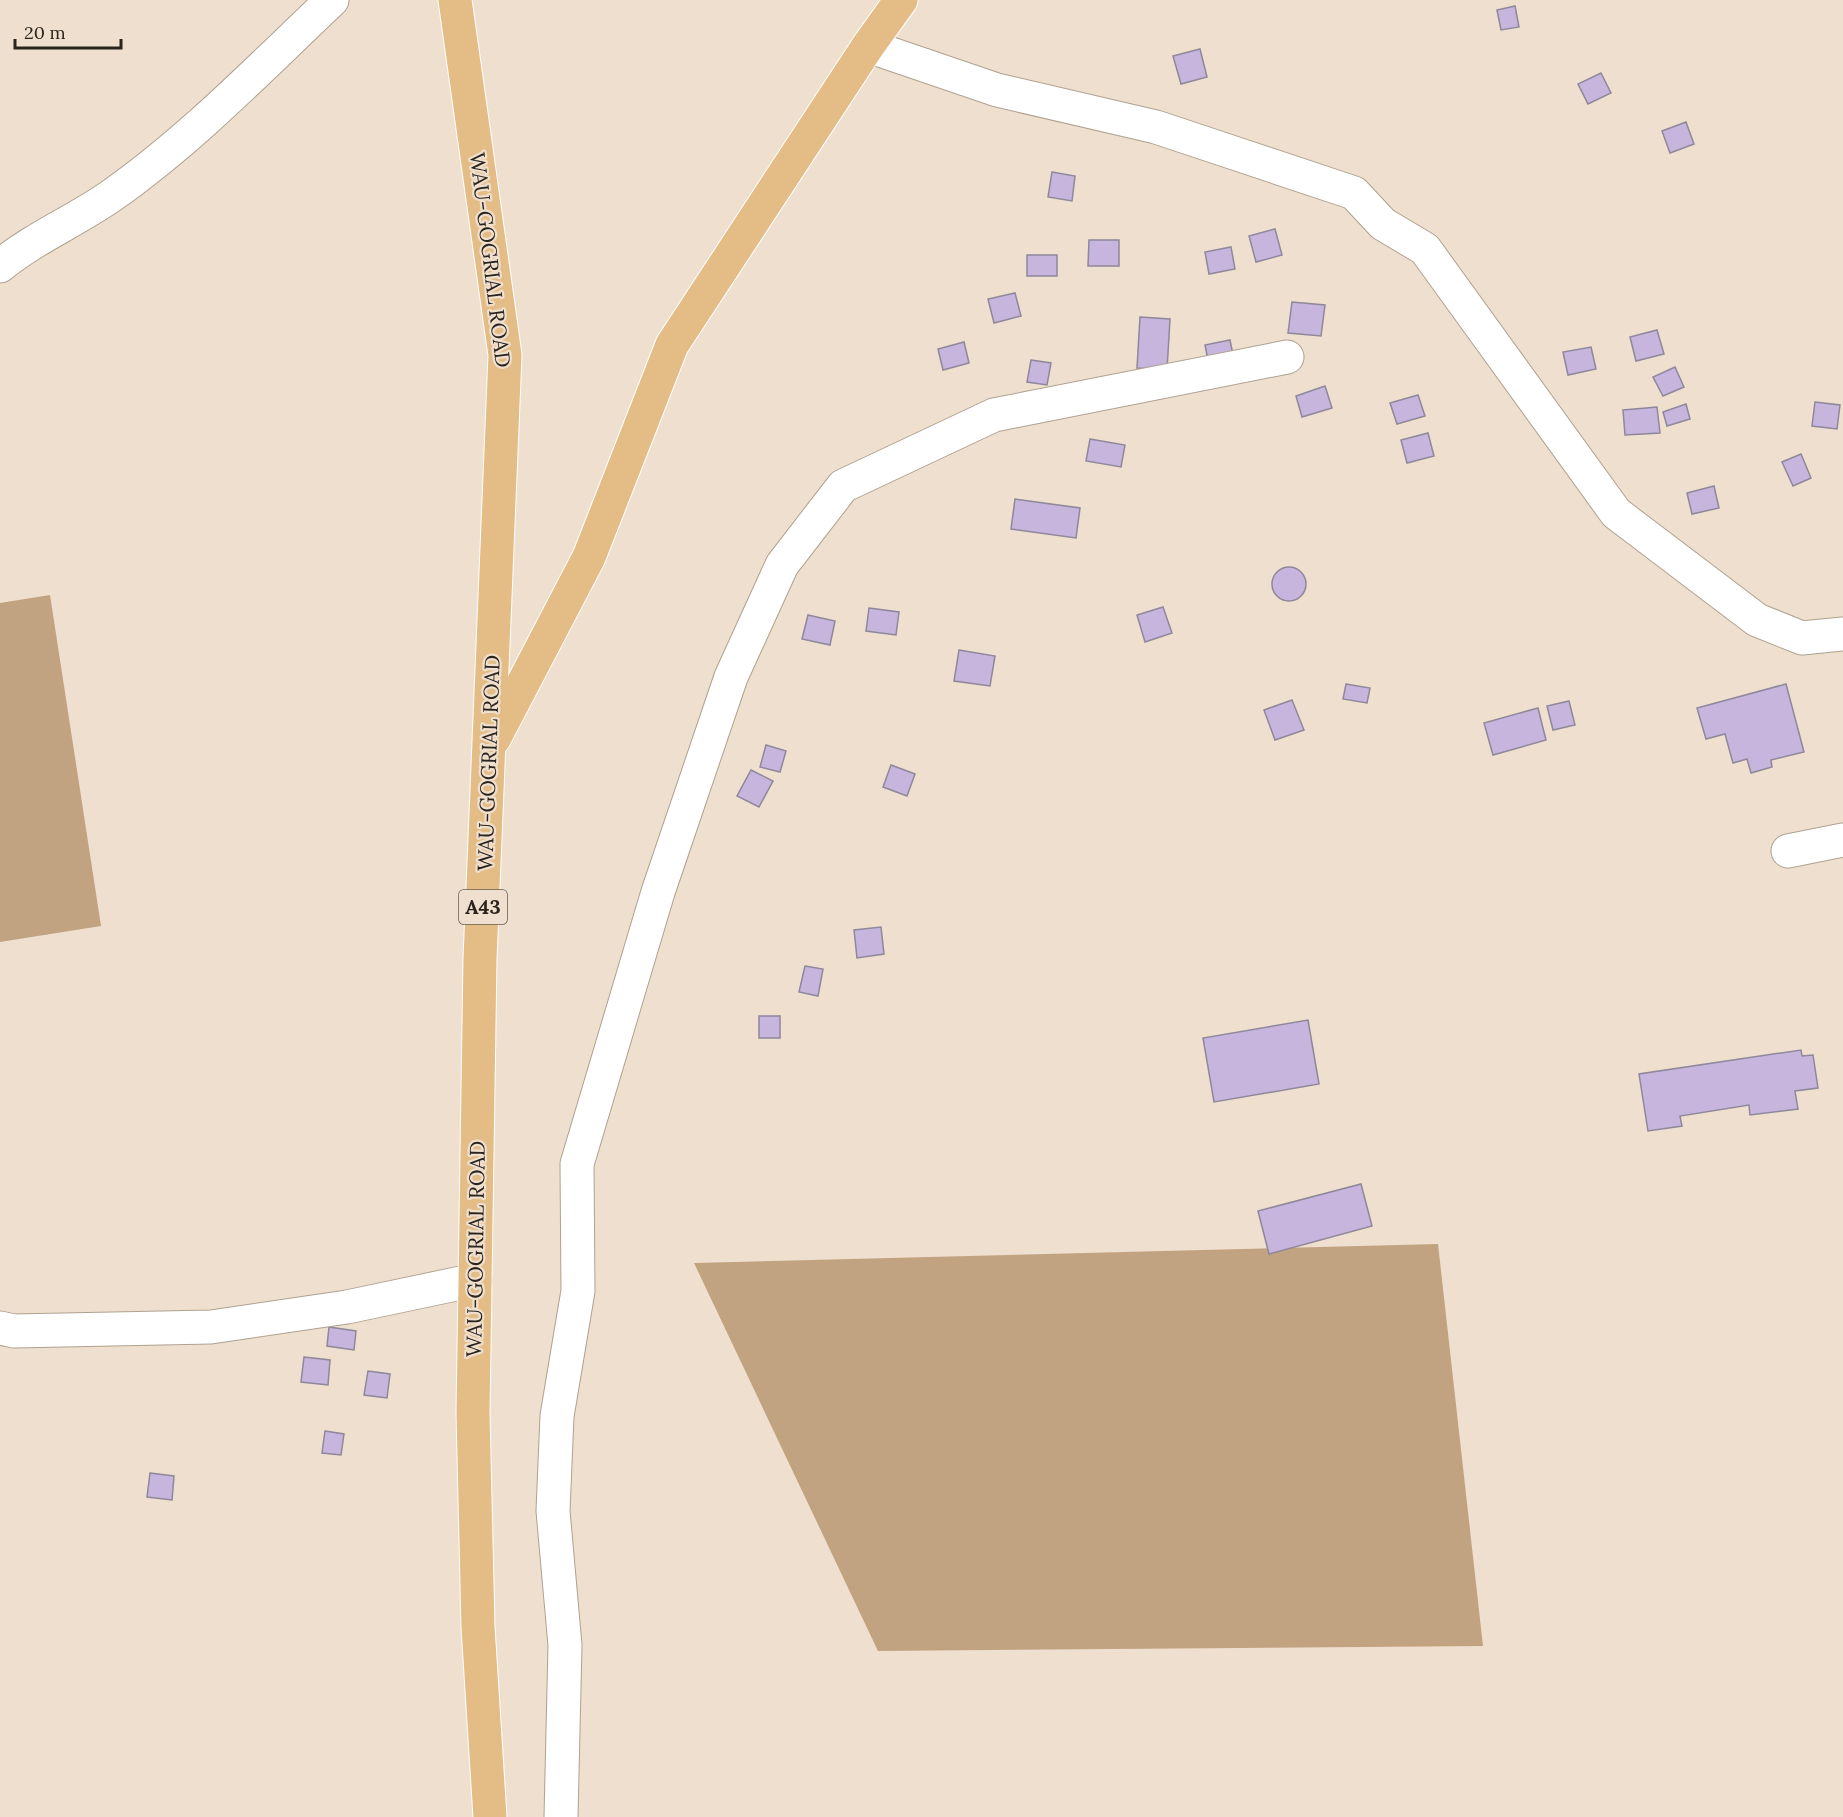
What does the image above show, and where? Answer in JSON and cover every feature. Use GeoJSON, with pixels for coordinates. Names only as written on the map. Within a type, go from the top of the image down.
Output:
{"type":"FeatureCollection","features":[{"type":"Feature","properties":{"kind":"main road","name":"WAU-GOGRIAL ROAD"},"geometry":{"type":"LineString","coordinates":[[455,0],[505,355],[480,959],[473,1413],[478,1627],[490,1817]]}},
{"type":"Feature","properties":{"kind":"main road"},"geometry":{"type":"LineString","coordinates":[[490,746],[589,556],[672,345],[868,46],[901,0]]}},
{"type":"Feature","properties":{"kind":"street"},"geometry":{"type":"LineString","coordinates":[[0,266],[22,248],[110,196],[188,137],[332,0]]}},
{"type":"Feature","properties":{"kind":"street"},"geometry":{"type":"LineString","coordinates":[[868,46],[997,90],[1156,127],[1354,193],[1383,224],[1425,249],[1616,513],[1757,620],[1802,638],[1843,634]]}},
{"type":"Feature","properties":{"kind":"street"},"geometry":{"type":"LineString","coordinates":[[561,1817],[565,1645],[553,1511],[557,1416],[578,1291],[577,1164],[658,892],[730,677],[782,565],[843,486],[994,415],[1287,357]]}},
{"type":"Feature","properties":{"kind":"street"},"geometry":{"type":"LineString","coordinates":[[1788,851],[1843,840]]}},
{"type":"Feature","properties":{"kind":"street"},"geometry":{"type":"LineString","coordinates":[[0,1328],[14,1331],[211,1327],[347,1307],[476,1280]]}},
{"type":"Feature","properties":{"kind":"shaded area"},"geometry":{"type":"Polygon","coordinates":[[[50,595],[101,926],[0,942],[0,603],[50,595]]]}},
{"type":"Feature","properties":{"kind":"shaded area"},"geometry":{"type":"Polygon","coordinates":[[[1438,1244],[1483,1646],[878,1651],[694,1263],[1438,1244]]]}},
{"type":"Feature","properties":{"kind":"building"},"geometry":{"type":"Polygon","coordinates":[[[1515,6],[1519,27],[1501,30],[1497,10],[1515,6]]]}},
{"type":"Feature","properties":{"kind":"building"},"geometry":{"type":"Polygon","coordinates":[[[1200,49],[1207,77],[1181,84],[1173,56],[1200,49]]]}},
{"type":"Feature","properties":{"kind":"building"},"geometry":{"type":"Polygon","coordinates":[[[1601,73],[1611,93],[1588,104],[1578,84],[1601,73]]]}},
{"type":"Feature","properties":{"kind":"building"},"geometry":{"type":"Polygon","coordinates":[[[1686,122],[1694,144],[1670,153],[1662,131],[1686,122]]]}},
{"type":"Feature","properties":{"kind":"building"},"geometry":{"type":"Polygon","coordinates":[[[1052,172],[1075,176],[1072,201],[1048,197],[1052,172]]]}},
{"type":"Feature","properties":{"kind":"building"},"geometry":{"type":"Polygon","coordinates":[[[1275,229],[1282,255],[1256,262],[1249,236],[1275,229]]]}},
{"type":"Feature","properties":{"kind":"building"},"geometry":{"type":"Polygon","coordinates":[[[1089,240],[1119,240],[1119,266],[1088,266],[1089,240]]]}},
{"type":"Feature","properties":{"kind":"building"},"geometry":{"type":"Polygon","coordinates":[[[1231,247],[1235,269],[1209,274],[1205,252],[1231,247]]]}},
{"type":"Feature","properties":{"kind":"building"},"geometry":{"type":"Polygon","coordinates":[[[1027,255],[1057,255],[1057,276],[1027,276],[1027,255]]]}},
{"type":"Feature","properties":{"kind":"building"},"geometry":{"type":"Polygon","coordinates":[[[1015,293],[1021,316],[994,323],[988,299],[1015,293]]]}},
{"type":"Feature","properties":{"kind":"building"},"geometry":{"type":"Polygon","coordinates":[[[1292,302],[1325,305],[1321,336],[1288,333],[1292,302]]]}},
{"type":"Feature","properties":{"kind":"building"},"geometry":{"type":"Polygon","coordinates":[[[1140,317],[1170,319],[1167,370],[1137,368],[1140,317]]]}},
{"type":"Feature","properties":{"kind":"building"},"geometry":{"type":"Polygon","coordinates":[[[1657,330],[1664,354],[1636,361],[1630,337],[1657,330]]]}},
{"type":"Feature","properties":{"kind":"building"},"geometry":{"type":"Polygon","coordinates":[[[1230,340],[1234,360],[1209,365],[1205,345],[1230,340]]]}},
{"type":"Feature","properties":{"kind":"building"},"geometry":{"type":"Polygon","coordinates":[[[964,342],[969,363],[943,370],[938,349],[964,342]]]}},
{"type":"Feature","properties":{"kind":"building"},"geometry":{"type":"Polygon","coordinates":[[[1591,347],[1596,369],[1568,375],[1563,352],[1591,347]]]}},
{"type":"Feature","properties":{"kind":"building"},"geometry":{"type":"Polygon","coordinates":[[[1031,360],[1051,363],[1047,385],[1027,382],[1031,360]]]}},
{"type":"Feature","properties":{"kind":"building"},"geometry":{"type":"Polygon","coordinates":[[[1675,367],[1684,387],[1663,396],[1653,377],[1675,367]]]}},
{"type":"Feature","properties":{"kind":"building"},"geometry":{"type":"Polygon","coordinates":[[[1325,386],[1332,408],[1302,417],[1296,396],[1325,386]]]}},
{"type":"Feature","properties":{"kind":"building"},"geometry":{"type":"Polygon","coordinates":[[[1418,395],[1425,416],[1397,424],[1390,403],[1418,395]]]}},
{"type":"Feature","properties":{"kind":"building"},"geometry":{"type":"Polygon","coordinates":[[[1815,402],[1840,405],[1837,429],[1812,426],[1815,402]]]}},
{"type":"Feature","properties":{"kind":"building"},"geometry":{"type":"Polygon","coordinates":[[[1686,404],[1690,419],[1667,426],[1663,412],[1686,404]]]}},
{"type":"Feature","properties":{"kind":"building"},"geometry":{"type":"Polygon","coordinates":[[[1657,407],[1660,433],[1625,435],[1623,410],[1657,407]]]}},
{"type":"Feature","properties":{"kind":"building"},"geometry":{"type":"Polygon","coordinates":[[[1428,433],[1434,456],[1407,463],[1401,440],[1428,433]]]}},
{"type":"Feature","properties":{"kind":"building"},"geometry":{"type":"Polygon","coordinates":[[[1090,439],[1125,445],[1121,467],[1086,461],[1090,439]]]}},
{"type":"Feature","properties":{"kind":"building"},"geometry":{"type":"Polygon","coordinates":[[[1801,454],[1811,478],[1793,486],[1782,462],[1801,454]]]}},
{"type":"Feature","properties":{"kind":"building"},"geometry":{"type":"Polygon","coordinates":[[[1714,486],[1719,508],[1692,514],[1687,493],[1714,486]]]}},
{"type":"Feature","properties":{"kind":"building"},"geometry":{"type":"Polygon","coordinates":[[[1015,499],[1080,508],[1076,538],[1011,529],[1015,499]]]}},
{"type":"Feature","properties":{"kind":"building"},"geometry":{"type":"Polygon","coordinates":[[[1289,567],[1301,572],[1306,584],[1301,596],[1289,601],[1277,596],[1272,584],[1277,572],[1289,567]]]}},
{"type":"Feature","properties":{"kind":"building"},"geometry":{"type":"Polygon","coordinates":[[[1163,607],[1172,633],[1145,642],[1137,615],[1163,607]]]}},
{"type":"Feature","properties":{"kind":"building"},"geometry":{"type":"Polygon","coordinates":[[[869,608],[899,612],[896,635],[866,631],[869,608]]]}},
{"type":"Feature","properties":{"kind":"building"},"geometry":{"type":"Polygon","coordinates":[[[808,615],[835,621],[830,645],[802,639],[808,615]]]}},
{"type":"Feature","properties":{"kind":"building"},"geometry":{"type":"Polygon","coordinates":[[[959,650],[995,656],[990,686],[954,681],[959,650]]]}},
{"type":"Feature","properties":{"kind":"building"},"geometry":{"type":"Polygon","coordinates":[[[1346,684],[1370,688],[1367,703],[1343,699],[1346,684]]]}},
{"type":"Feature","properties":{"kind":"building"},"geometry":{"type":"Polygon","coordinates":[[[1786,684],[1804,752],[1771,760],[1772,767],[1751,773],[1747,759],[1733,763],[1725,734],[1706,739],[1697,708],[1786,684]]]}},
{"type":"Feature","properties":{"kind":"building"},"geometry":{"type":"Polygon","coordinates":[[[1292,700],[1304,730],[1275,740],[1264,710],[1292,700]]]}},
{"type":"Feature","properties":{"kind":"building"},"geometry":{"type":"Polygon","coordinates":[[[1569,701],[1575,725],[1553,730],[1547,706],[1569,701]]]}},
{"type":"Feature","properties":{"kind":"building"},"geometry":{"type":"Polygon","coordinates":[[[1538,708],[1546,740],[1493,755],[1484,723],[1538,708]]]}},
{"type":"Feature","properties":{"kind":"building"},"geometry":{"type":"Polygon","coordinates":[[[766,745],[786,751],[780,772],[760,767],[766,745]]]}},
{"type":"Feature","properties":{"kind":"building"},"geometry":{"type":"Polygon","coordinates":[[[891,765],[915,774],[907,796],[883,787],[891,765]]]}},
{"type":"Feature","properties":{"kind":"building"},"geometry":{"type":"Polygon","coordinates":[[[751,770],[773,781],[759,807],[737,796],[751,770]]]}},
{"type":"Feature","properties":{"kind":"building"},"geometry":{"type":"Polygon","coordinates":[[[881,927],[884,954],[857,958],[854,930],[881,927]]]}},
{"type":"Feature","properties":{"kind":"building"},"geometry":{"type":"Polygon","coordinates":[[[805,966],[823,969],[818,996],[799,992],[805,966]]]}},
{"type":"Feature","properties":{"kind":"building"},"geometry":{"type":"Polygon","coordinates":[[[759,1016],[780,1016],[780,1038],[759,1038],[759,1016]]]}},
{"type":"Feature","properties":{"kind":"building"},"geometry":{"type":"Polygon","coordinates":[[[1308,1020],[1319,1084],[1214,1102],[1203,1038],[1308,1020]]]}},
{"type":"Feature","properties":{"kind":"building"},"geometry":{"type":"Polygon","coordinates":[[[1801,1050],[1802,1056],[1813,1055],[1818,1088],[1795,1091],[1798,1109],[1750,1115],[1749,1105],[1680,1116],[1682,1126],[1648,1131],[1639,1074],[1801,1050]]]}},
{"type":"Feature","properties":{"kind":"building"},"geometry":{"type":"Polygon","coordinates":[[[1361,1184],[1372,1226],[1269,1254],[1258,1211],[1361,1184]]]}},
{"type":"Feature","properties":{"kind":"building"},"geometry":{"type":"Polygon","coordinates":[[[329,1327],[356,1331],[354,1350],[327,1346],[329,1327]]]}},
{"type":"Feature","properties":{"kind":"building"},"geometry":{"type":"Polygon","coordinates":[[[304,1357],[330,1360],[328,1385],[301,1382],[304,1357]]]}},
{"type":"Feature","properties":{"kind":"building"},"geometry":{"type":"Polygon","coordinates":[[[368,1371],[390,1374],[387,1398],[364,1395],[368,1371]]]}},
{"type":"Feature","properties":{"kind":"building"},"geometry":{"type":"Polygon","coordinates":[[[325,1431],[344,1434],[341,1455],[322,1453],[325,1431]]]}},
{"type":"Feature","properties":{"kind":"building"},"geometry":{"type":"Polygon","coordinates":[[[150,1473],[174,1476],[172,1500],[147,1497],[150,1473]]]}}]}
